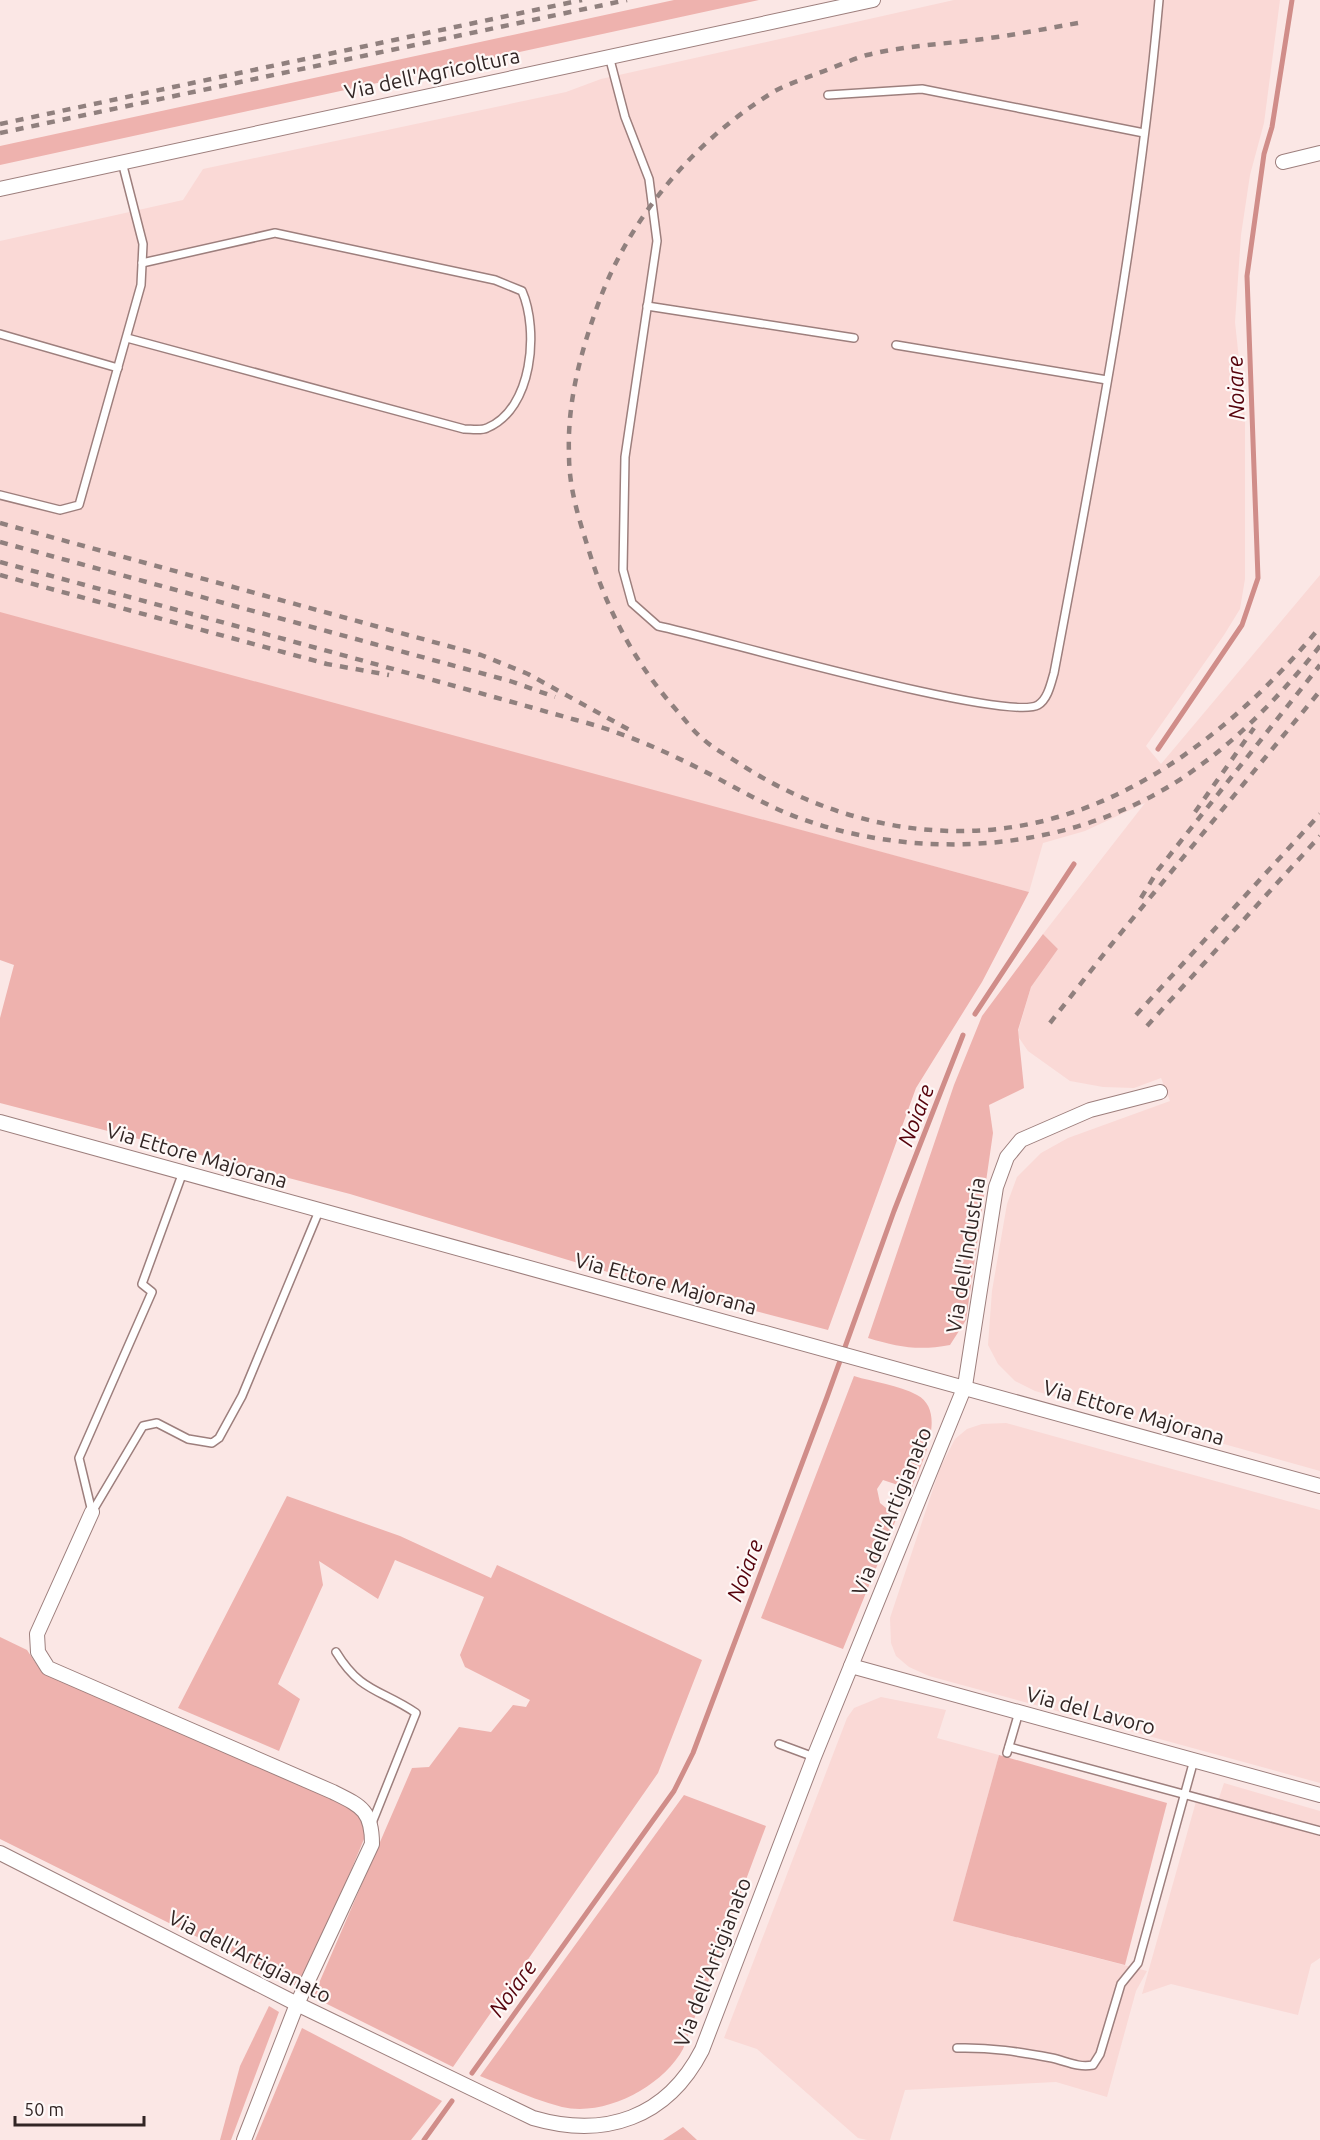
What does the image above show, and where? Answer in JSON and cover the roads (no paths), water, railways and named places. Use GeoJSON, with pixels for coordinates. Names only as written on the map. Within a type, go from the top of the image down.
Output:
{"type":"FeatureCollection","features":[{"type":"Feature","properties":{"kind":"street","name":"Via dell'Agricoltura"},"geometry":{"type":"LineString","coordinates":[[0,189],[873,0]]}},
{"type":"Feature","properties":{"kind":"street"},"geometry":{"type":"LineString","coordinates":[[1283,162],[1320,153]]}},
{"type":"Feature","properties":{"kind":"street","name":"Via dell'Industria"},"geometry":{"type":"LineString","coordinates":[[964,1386],[996,1187],[1007,1157],[1021,1140],[1090,1110],[1160,1092]]}},
{"type":"Feature","properties":{"kind":"street","name":"Via Ettore Majorana"},"geometry":{"type":"LineString","coordinates":[[0,1122],[860,1357],[1320,1486]]}},
{"type":"Feature","properties":{"kind":"street","name":"Via dell'Artigianato"},"geometry":{"type":"LineString","coordinates":[[0,1853],[297,2004],[533,2118],[582,2128],[606,2126],[631,2118],[679,2085],[693,2068],[702,2050],[814,1757],[964,1386]]}},
{"type":"Feature","properties":{"kind":"street"},"geometry":{"type":"LineString","coordinates":[[92,1512],[37,1635],[38,1652],[48,1668],[333,1792],[361,1806],[372,1823],[372,1844],[297,2004],[244,2140]]}},
{"type":"Feature","properties":{"kind":"street","name":"Via del Lavoro"},"geometry":{"type":"LineString","coordinates":[[851,1666],[1320,1795]]}},
{"type":"Feature","properties":{"kind":"lane"},"geometry":{"type":"LineString","coordinates":[[609,56],[625,117],[649,179],[657,241],[625,457],[623,570],[632,603],[658,626],[944,696],[1019,709],[1038,705],[1047,693],[1054,673],[1107,381],[1144,133],[1159,0]]}},
{"type":"Feature","properties":{"kind":"lane"},"geometry":{"type":"LineString","coordinates":[[828,95],[922,89],[1144,133]]}},
{"type":"Feature","properties":{"kind":"lane"},"geometry":{"type":"LineString","coordinates":[[0,495],[60,510],[79,505],[141,285],[143,244],[122,162]]}},
{"type":"Feature","properties":{"kind":"lane"},"geometry":{"type":"LineString","coordinates":[[127,338],[464,429],[486,429],[505,417],[524,384],[532,348],[530,308],[522,291],[483,278],[275,233],[142,263]]}},
{"type":"Feature","properties":{"kind":"lane"},"geometry":{"type":"LineString","coordinates":[[648,306],[854,338]]}},
{"type":"Feature","properties":{"kind":"lane"},"geometry":{"type":"LineString","coordinates":[[0,334],[118,369]]}},
{"type":"Feature","properties":{"kind":"lane"},"geometry":{"type":"LineString","coordinates":[[896,345],[1107,381]]}},
{"type":"Feature","properties":{"kind":"lane"},"geometry":{"type":"LineString","coordinates":[[92,1512],[79,1458],[152,1292],[142,1284],[183,1172]]}},
{"type":"Feature","properties":{"kind":"lane"},"geometry":{"type":"LineString","coordinates":[[92,1512],[143,1426],[157,1423],[188,1439],[212,1443],[219,1438],[242,1396],[319,1211]]}},
{"type":"Feature","properties":{"kind":"lane"},"geometry":{"type":"LineString","coordinates":[[336,1652],[346,1669],[363,1685],[398,1701],[416,1713],[372,1823]]}},
{"type":"Feature","properties":{"kind":"lane"},"geometry":{"type":"LineString","coordinates":[[1018,1712],[1008,1750],[1320,1831]]}},
{"type":"Feature","properties":{"kind":"lane"},"geometry":{"type":"LineString","coordinates":[[779,1744],[814,1757]]}},
{"type":"Feature","properties":{"kind":"lane"},"geometry":{"type":"LineString","coordinates":[[957,2048],[988,2047],[1054,2058],[1083,2067],[1093,2065],[1100,2054],[1121,1984],[1138,1963],[1194,1760]]}},
{"type":"Feature","properties":{"kind":"waterway","name":"Noiare"},"geometry":{"type":"LineString","coordinates":[[1158,749],[1242,625],[1258,578],[1247,276],[1264,154],[1272,127],[1292,0]]}},
{"type":"Feature","properties":{"kind":"waterway","name":"Noiare"},"geometry":{"type":"LineString","coordinates":[[975,1014],[1074,864]]}},
{"type":"Feature","properties":{"kind":"waterway","name":"Noiare"},"geometry":{"type":"LineString","coordinates":[[472,2073],[674,1791],[693,1753],[827,1397],[894,1211],[963,1035]]}},
{"type":"Feature","properties":{"kind":"waterway","name":"Noiare"},"geometry":{"type":"LineString","coordinates":[[424,2140],[452,2101]]}},
{"type":"Feature","properties":{"kind":"railway"},"geometry":{"type":"LineString","coordinates":[[0,124],[582,0]]}},
{"type":"Feature","properties":{"kind":"railway"},"geometry":{"type":"LineString","coordinates":[[0,133],[627,0]]}},
{"type":"Feature","properties":{"kind":"railway"},"geometry":{"type":"LineString","coordinates":[[1078,23],[882,52],[861,57],[796,82],[775,91],[719,131],[670,181],[630,237],[614,268],[587,337],[573,395],[570,415],[569,468],[575,504],[605,596],[614,617],[649,676],[694,730],[716,749],[774,784],[846,814],[922,829],[961,831],[1000,829],[1039,822],[1080,810],[1120,793],[1158,772],[1229,721],[1292,660],[1320,627]]}},
{"type":"Feature","properties":{"kind":"railway"},"geometry":{"type":"LineString","coordinates":[[0,523],[481,655],[528,674],[635,733]]}},
{"type":"Feature","properties":{"kind":"railway"},"geometry":{"type":"LineString","coordinates":[[0,542],[510,681],[555,697]]}},
{"type":"Feature","properties":{"kind":"railway"},"geometry":{"type":"LineString","coordinates":[[0,562],[591,724],[662,751],[799,818],[849,833],[900,842],[953,844],[1005,841],[1057,832],[1107,817],[1154,795],[1215,754],[1248,726],[1320,646]]}},
{"type":"Feature","properties":{"kind":"railway"},"geometry":{"type":"LineString","coordinates":[[0,575],[327,664],[389,675]]}},
{"type":"Feature","properties":{"kind":"railway"},"geometry":{"type":"LineString","coordinates":[[1141,898],[1158,870],[1320,665]]}},
{"type":"Feature","properties":{"kind":"railway"},"geometry":{"type":"LineString","coordinates":[[1050,1023],[1111,945],[1320,691]]}},
{"type":"Feature","properties":{"kind":"railway"},"geometry":{"type":"LineString","coordinates":[[1195,812],[1254,728]]}},
{"type":"Feature","properties":{"kind":"railway"},"geometry":{"type":"LineString","coordinates":[[1136,1015],[1320,814]]}},
{"type":"Feature","properties":{"kind":"railway"},"geometry":{"type":"LineString","coordinates":[[1147,1026],[1320,836]]}}]}
